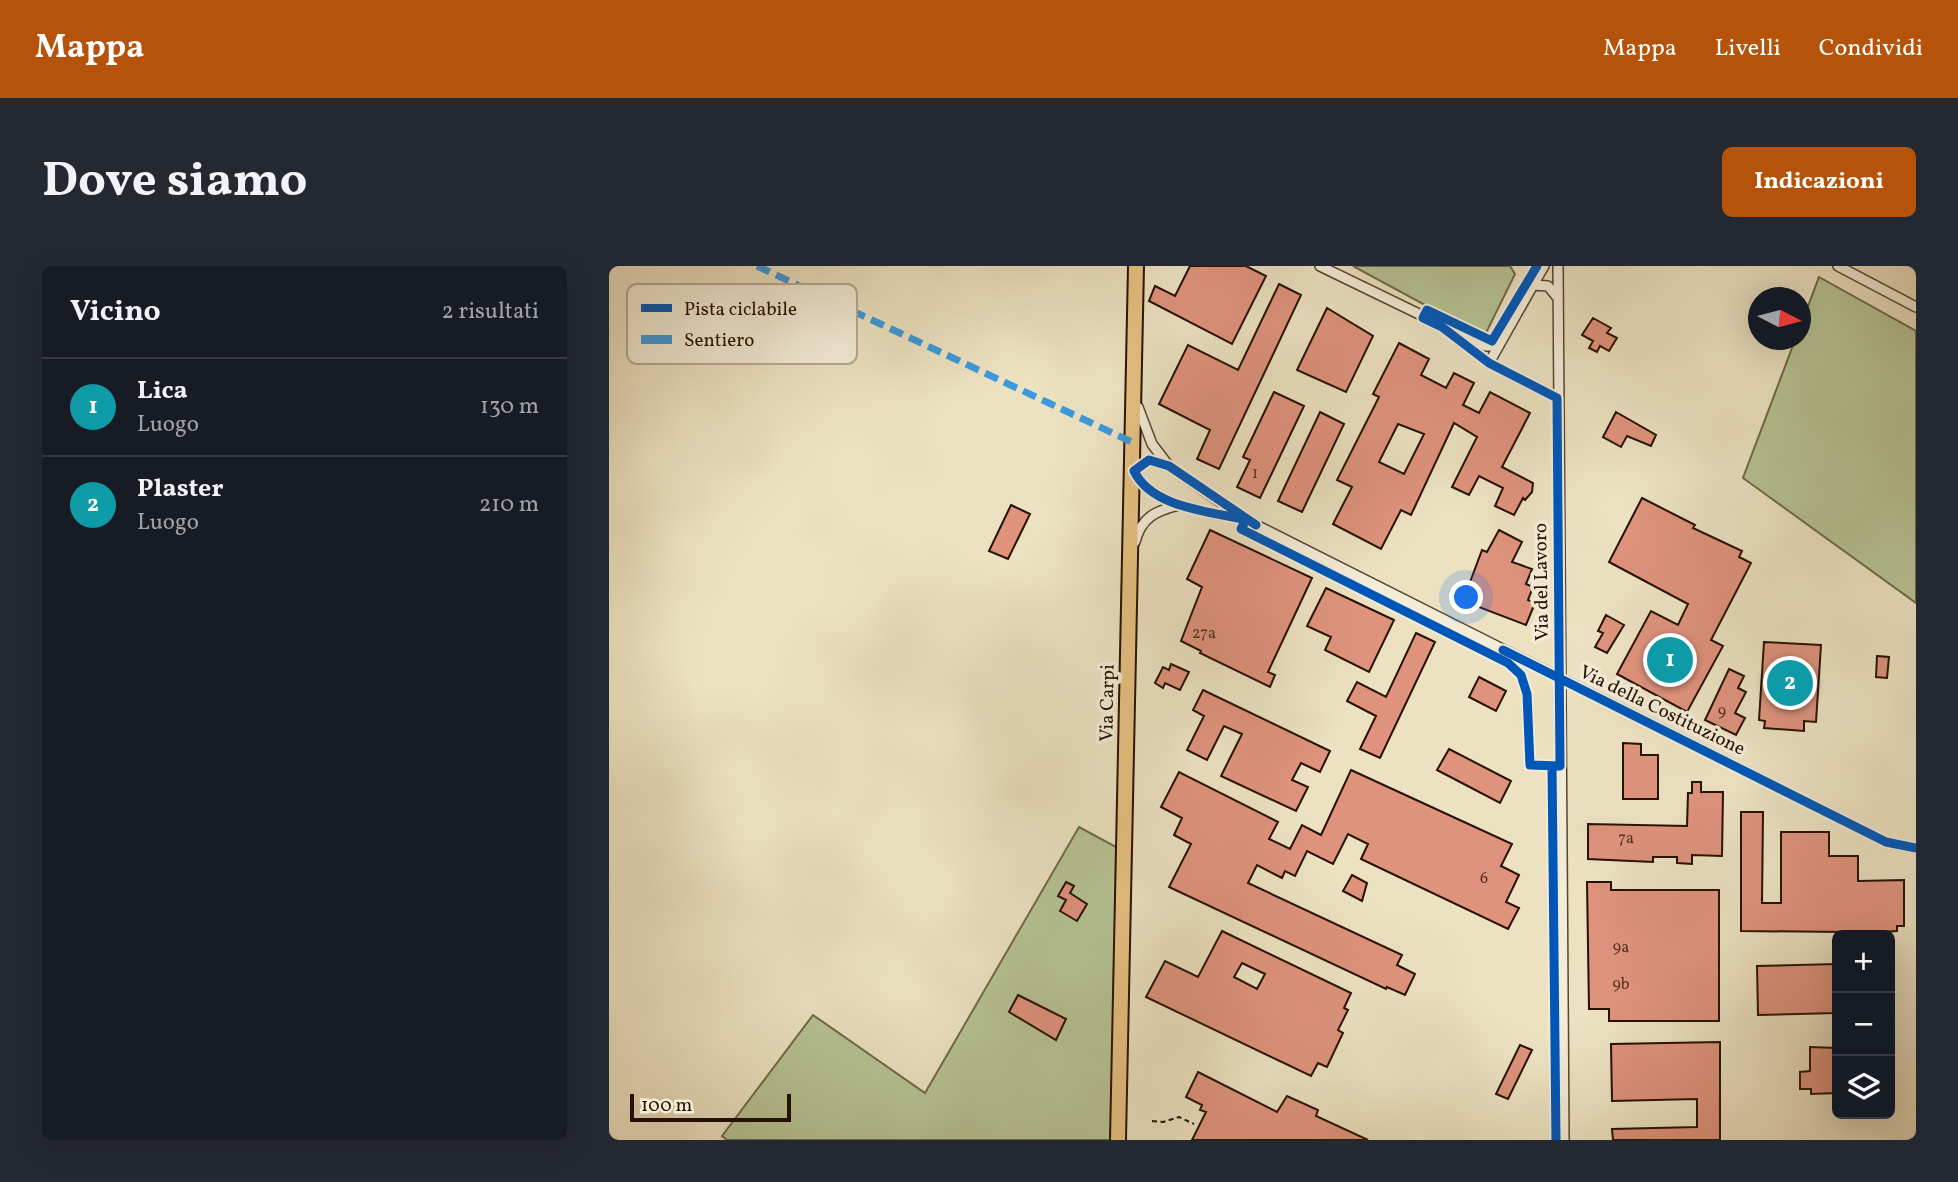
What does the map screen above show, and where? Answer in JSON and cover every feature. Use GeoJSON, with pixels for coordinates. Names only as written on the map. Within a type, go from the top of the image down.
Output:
{"type":"FeatureCollection","features":[{"type":"Feature","properties":{"kind":"main road","name":"Via Carpi"},"geometry":{"type":"LineString","coordinates":[[1118,1140],[1134,471],[1136,266]]}},
{"type":"Feature","properties":{"kind":"street"},"geometry":{"type":"LineString","coordinates":[[1320,266],[1485,346],[1494,346],[1505,335]]}},
{"type":"Feature","properties":{"kind":"street"},"geometry":{"type":"LineString","coordinates":[[1489,363],[1544,266]]}},
{"type":"Feature","properties":{"kind":"street","name":"Via del Lavoro"},"geometry":{"type":"LineString","coordinates":[[1558,266],[1564,1140]]}},
{"type":"Feature","properties":{"kind":"street"},"geometry":{"type":"LineString","coordinates":[[1838,266],[1916,307]]}},
{"type":"Feature","properties":{"kind":"street"},"geometry":{"type":"LineString","coordinates":[[1533,285],[1548,286],[1557,297]]}},
{"type":"Feature","properties":{"kind":"street"},"geometry":{"type":"LineString","coordinates":[[1442,327],[1489,363],[1557,398]]}},
{"type":"Feature","properties":{"kind":"street","name":"Via della Costituzione"},"geometry":{"type":"LineString","coordinates":[[1135,398],[1152,444],[1169,466],[1246,520],[1886,842],[1916,848]]}},
{"type":"Feature","properties":{"kind":"street"},"geometry":{"type":"LineString","coordinates":[[1134,471],[1149,460],[1169,466]]}},
{"type":"Feature","properties":{"kind":"street","name":"Via della Costituzione"},"geometry":{"type":"LineString","coordinates":[[1134,471],[1146,490],[1181,505],[1246,520]]}},
{"type":"Feature","properties":{"kind":"street"},"geometry":{"type":"LineString","coordinates":[[1131,563],[1143,521],[1158,511],[1181,505]]}},
{"type":"Feature","properties":{"kind":"path"},"geometry":{"type":"LineString","coordinates":[[1152,1121],[1163,1122],[1179,1117],[1194,1124]]}},
{"type":"Feature","properties":{"kind":"green space"},"geometry":{"type":"Polygon","coordinates":[[[1353,266],[1510,266],[1515,274],[1484,337],[1353,266]]]}},
{"type":"Feature","properties":{"kind":"green space"},"geometry":{"type":"Polygon","coordinates":[[[1819,277],[1916,331],[1916,603],[1743,478],[1791,350],[1811,350],[1811,298],[1819,277]]]}},
{"type":"Feature","properties":{"kind":"green space"},"geometry":{"type":"Polygon","coordinates":[[[1079,827],[1118,848],[1114,1140],[727,1140],[722,1136],[813,1015],[925,1093],[1079,827]]]}},
{"type":"Feature","properties":{"kind":"building"},"geometry":{"type":"Polygon","coordinates":[[[1190,266],[1246,266],[1266,276],[1232,344],[1149,301],[1155,286],[1175,296],[1190,266]]]}},
{"type":"Feature","properties":{"kind":"building"},"geometry":{"type":"Polygon","coordinates":[[[1279,284],[1301,295],[1219,469],[1197,459],[1210,430],[1159,404],[1188,345],[1238,370],[1279,284]]]}},
{"type":"Feature","properties":{"kind":"building"},"geometry":{"type":"Polygon","coordinates":[[[1327,308],[1373,336],[1346,392],[1297,370],[1327,308]]]}},
{"type":"Feature","properties":{"kind":"building"},"geometry":{"type":"Polygon","coordinates":[[[1593,318],[1611,328],[1607,333],[1617,338],[1609,351],[1600,346],[1597,352],[1589,348],[1593,341],[1582,335],[1593,318]]]}},
{"type":"Feature","properties":{"kind":"building"},"geometry":{"type":"Polygon","coordinates":[[[1399,343],[1429,359],[1421,375],[1446,388],[1454,373],[1474,383],[1463,405],[1479,413],[1490,392],[1530,413],[1502,467],[1533,483],[1532,492],[1525,500],[1523,498],[1514,515],[1495,506],[1503,488],[1479,476],[1469,495],[1452,487],[1477,437],[1454,423],[1411,515],[1401,510],[1381,549],[1333,524],[1352,487],[1337,480],[1379,397],[1373,394],[1399,343]],[[1398,424],[1379,462],[1404,474],[1424,434],[1398,424]]]}},
{"type":"Feature","properties":{"kind":"building"},"geometry":{"type":"Polygon","coordinates":[[[1274,392],[1304,406],[1260,498],[1237,487],[1250,460],[1243,457],[1274,392]]]}},
{"type":"Feature","properties":{"kind":"building"},"geometry":{"type":"Polygon","coordinates":[[[1320,412],[1344,424],[1302,512],[1278,501],[1320,412]]]}},
{"type":"Feature","properties":{"kind":"building"},"geometry":{"type":"Polygon","coordinates":[[[1616,412],[1656,435],[1651,446],[1627,436],[1621,447],[1603,437],[1616,412]]]}},
{"type":"Feature","properties":{"kind":"building"},"geometry":{"type":"Polygon","coordinates":[[[1642,498],[1695,525],[1693,528],[1742,551],[1739,557],[1751,563],[1711,640],[1723,646],[1687,712],[1617,674],[1651,611],[1678,625],[1688,604],[1609,562],[1642,498]]]}},
{"type":"Feature","properties":{"kind":"building"},"geometry":{"type":"Polygon","coordinates":[[[1011,505],[1030,514],[1008,559],[989,551],[1011,505]]]}},
{"type":"Feature","properties":{"kind":"building"},"geometry":{"type":"Polygon","coordinates":[[[1210,530],[1312,578],[1268,672],[1275,675],[1270,687],[1181,641],[1202,587],[1187,579],[1210,530]]]}},
{"type":"Feature","properties":{"kind":"building"},"geometry":{"type":"Polygon","coordinates":[[[1499,530],[1522,542],[1512,562],[1532,569],[1526,584],[1533,587],[1528,600],[1535,603],[1526,625],[1463,601],[1482,550],[1487,552],[1499,530]]]}},
{"type":"Feature","properties":{"kind":"building"},"geometry":{"type":"Polygon","coordinates":[[[1326,588],[1394,620],[1369,672],[1325,650],[1331,637],[1307,626],[1326,588]]]}},
{"type":"Feature","properties":{"kind":"building"},"geometry":{"type":"Polygon","coordinates":[[[1606,615],[1624,625],[1607,653],[1595,647],[1603,633],[1598,631],[1606,615]]]}},
{"type":"Feature","properties":{"kind":"building"},"geometry":{"type":"Polygon","coordinates":[[[1416,633],[1435,642],[1380,758],[1360,749],[1376,716],[1347,701],[1357,682],[1386,697],[1416,633]]]}},
{"type":"Feature","properties":{"kind":"building"},"geometry":{"type":"Polygon","coordinates":[[[1764,642],[1821,645],[1816,722],[1804,721],[1804,731],[1764,728],[1765,721],[1759,720],[1764,642]]]}},
{"type":"Feature","properties":{"kind":"building"},"geometry":{"type":"Polygon","coordinates":[[[1877,656],[1889,657],[1887,678],[1876,677],[1877,656]]]}},
{"type":"Feature","properties":{"kind":"building"},"geometry":{"type":"Polygon","coordinates":[[[1171,664],[1189,672],[1180,690],[1165,683],[1163,688],[1155,683],[1163,667],[1169,670],[1171,664]]]}},
{"type":"Feature","properties":{"kind":"building"},"geometry":{"type":"Polygon","coordinates":[[[1729,669],[1744,676],[1738,688],[1746,692],[1735,713],[1745,718],[1736,735],[1705,720],[1729,669]]]}},
{"type":"Feature","properties":{"kind":"building"},"geometry":{"type":"Polygon","coordinates":[[[1479,677],[1506,691],[1496,711],[1469,697],[1479,677]]]}},
{"type":"Feature","properties":{"kind":"building"},"geometry":{"type":"Polygon","coordinates":[[[1203,690],[1330,751],[1320,772],[1301,763],[1292,780],[1308,787],[1296,811],[1221,776],[1242,734],[1224,726],[1207,760],[1187,750],[1204,716],[1193,710],[1203,690]]]}},
{"type":"Feature","properties":{"kind":"building"},"geometry":{"type":"Polygon","coordinates":[[[1623,743],[1641,744],[1641,755],[1658,755],[1658,799],[1623,799],[1623,743]]]}},
{"type":"Feature","properties":{"kind":"building"},"geometry":{"type":"Polygon","coordinates":[[[1449,749],[1511,781],[1500,803],[1437,770],[1449,749]]]}},
{"type":"Feature","properties":{"kind":"building"},"geometry":{"type":"Polygon","coordinates":[[[1351,770],[1512,844],[1501,866],[1519,875],[1506,902],[1519,908],[1508,929],[1361,859],[1368,844],[1348,834],[1333,864],[1307,851],[1295,876],[1285,871],[1282,878],[1257,865],[1248,883],[1402,955],[1397,965],[1415,974],[1405,995],[1387,987],[1386,989],[1169,887],[1191,844],[1174,835],[1182,818],[1161,807],[1179,772],[1278,822],[1269,839],[1290,849],[1302,825],[1321,835],[1351,770]]]}},
{"type":"Feature","properties":{"kind":"building"},"geometry":{"type":"Polygon","coordinates":[[[1692,782],[1701,782],[1701,792],[1723,792],[1722,856],[1692,855],[1692,864],[1677,863],[1677,857],[1653,857],[1653,862],[1588,859],[1588,824],[1687,826],[1688,793],[1692,793],[1692,782]]]}},
{"type":"Feature","properties":{"kind":"building"},"geometry":{"type":"Polygon","coordinates":[[[1741,812],[1763,812],[1762,903],[1781,903],[1781,832],[1829,832],[1829,856],[1858,856],[1858,881],[1904,880],[1904,926],[1897,926],[1897,931],[1741,931],[1741,812]]]}},
{"type":"Feature","properties":{"kind":"building"},"geometry":{"type":"Polygon","coordinates":[[[1352,875],[1367,883],[1362,901],[1343,891],[1352,875]]]}},
{"type":"Feature","properties":{"kind":"building"},"geometry":{"type":"Polygon","coordinates":[[[1066,882],[1074,886],[1070,893],[1087,904],[1077,921],[1060,911],[1066,900],[1058,896],[1066,882]]]}},
{"type":"Feature","properties":{"kind":"building"},"geometry":{"type":"Polygon","coordinates":[[[1587,882],[1611,882],[1611,890],[1719,890],[1719,1021],[1609,1021],[1609,1009],[1589,1009],[1587,882]]]}},
{"type":"Feature","properties":{"kind":"building"},"geometry":{"type":"Polygon","coordinates":[[[1222,931],[1351,993],[1344,1008],[1348,1010],[1338,1030],[1343,1033],[1327,1067],[1318,1063],[1311,1076],[1146,997],[1165,961],[1198,977],[1222,931]],[[1242,963],[1234,977],[1257,989],[1265,974],[1242,963]]]}},
{"type":"Feature","properties":{"kind":"building"},"geometry":{"type":"Polygon","coordinates":[[[1832,964],[1832,1013],[1758,1015],[1757,966],[1832,964]]]}},
{"type":"Feature","properties":{"kind":"building"},"geometry":{"type":"Polygon","coordinates":[[[1018,995],[1066,1019],[1056,1040],[1009,1012],[1018,995]]]}},
{"type":"Feature","properties":{"kind":"building"},"geometry":{"type":"Polygon","coordinates":[[[1720,1042],[1720,1140],[1613,1140],[1612,1129],[1697,1127],[1697,1099],[1612,1101],[1611,1044],[1720,1042]]]}},
{"type":"Feature","properties":{"kind":"building"},"geometry":{"type":"Polygon","coordinates":[[[1520,1045],[1532,1050],[1508,1099],[1496,1094],[1520,1045]]]}},
{"type":"Feature","properties":{"kind":"building"},"geometry":{"type":"Polygon","coordinates":[[[1810,1047],[1832,1048],[1832,1093],[1811,1094],[1811,1089],[1800,1089],[1800,1072],[1810,1071],[1810,1047]]]}},
{"type":"Feature","properties":{"kind":"building"},"geometry":{"type":"Polygon","coordinates":[[[1198,1072],[1277,1112],[1287,1096],[1318,1110],[1316,1116],[1368,1140],[1192,1140],[1206,1112],[1200,1110],[1202,1105],[1186,1097],[1198,1072]]]}},
{"type":"Feature","properties":{"kind":"marked path"},"geometry":{"type":"LineString","coordinates":[[757,266],[795,284]]}},
{"type":"Feature","properties":{"kind":"marked path"},"geometry":{"type":"LineString","coordinates":[[857,313],[1134,443]]}},
{"type":"Feature","properties":{"kind":"cycle path"},"geometry":{"type":"LineString","coordinates":[[1246,520],[1241,529],[1508,663],[1521,675],[1527,694],[1530,765],[1560,766],[1557,398],[1489,363],[1442,327],[1423,318],[1427,310],[1492,341],[1537,266]]}},
{"type":"Feature","properties":{"kind":"cycle path"},"geometry":{"type":"LineString","coordinates":[[1246,520],[1168,500],[1142,483],[1134,471],[1149,460],[1169,466],[1256,525]]}},
{"type":"Feature","properties":{"kind":"cycle path"},"geometry":{"type":"LineString","coordinates":[[1503,650],[1886,842],[1916,848]]}},
{"type":"Feature","properties":{"kind":"cycle path"},"geometry":{"type":"LineString","coordinates":[[1552,766],[1556,1140]]}},
{"type":"Feature","properties":{"kind":"place","name":"Lica"},"geometry":{"type":"Point","coordinates":[1670,660]}},
{"type":"Feature","properties":{"kind":"place","name":"Plaster"},"geometry":{"type":"Point","coordinates":[1790,683]}}]}
